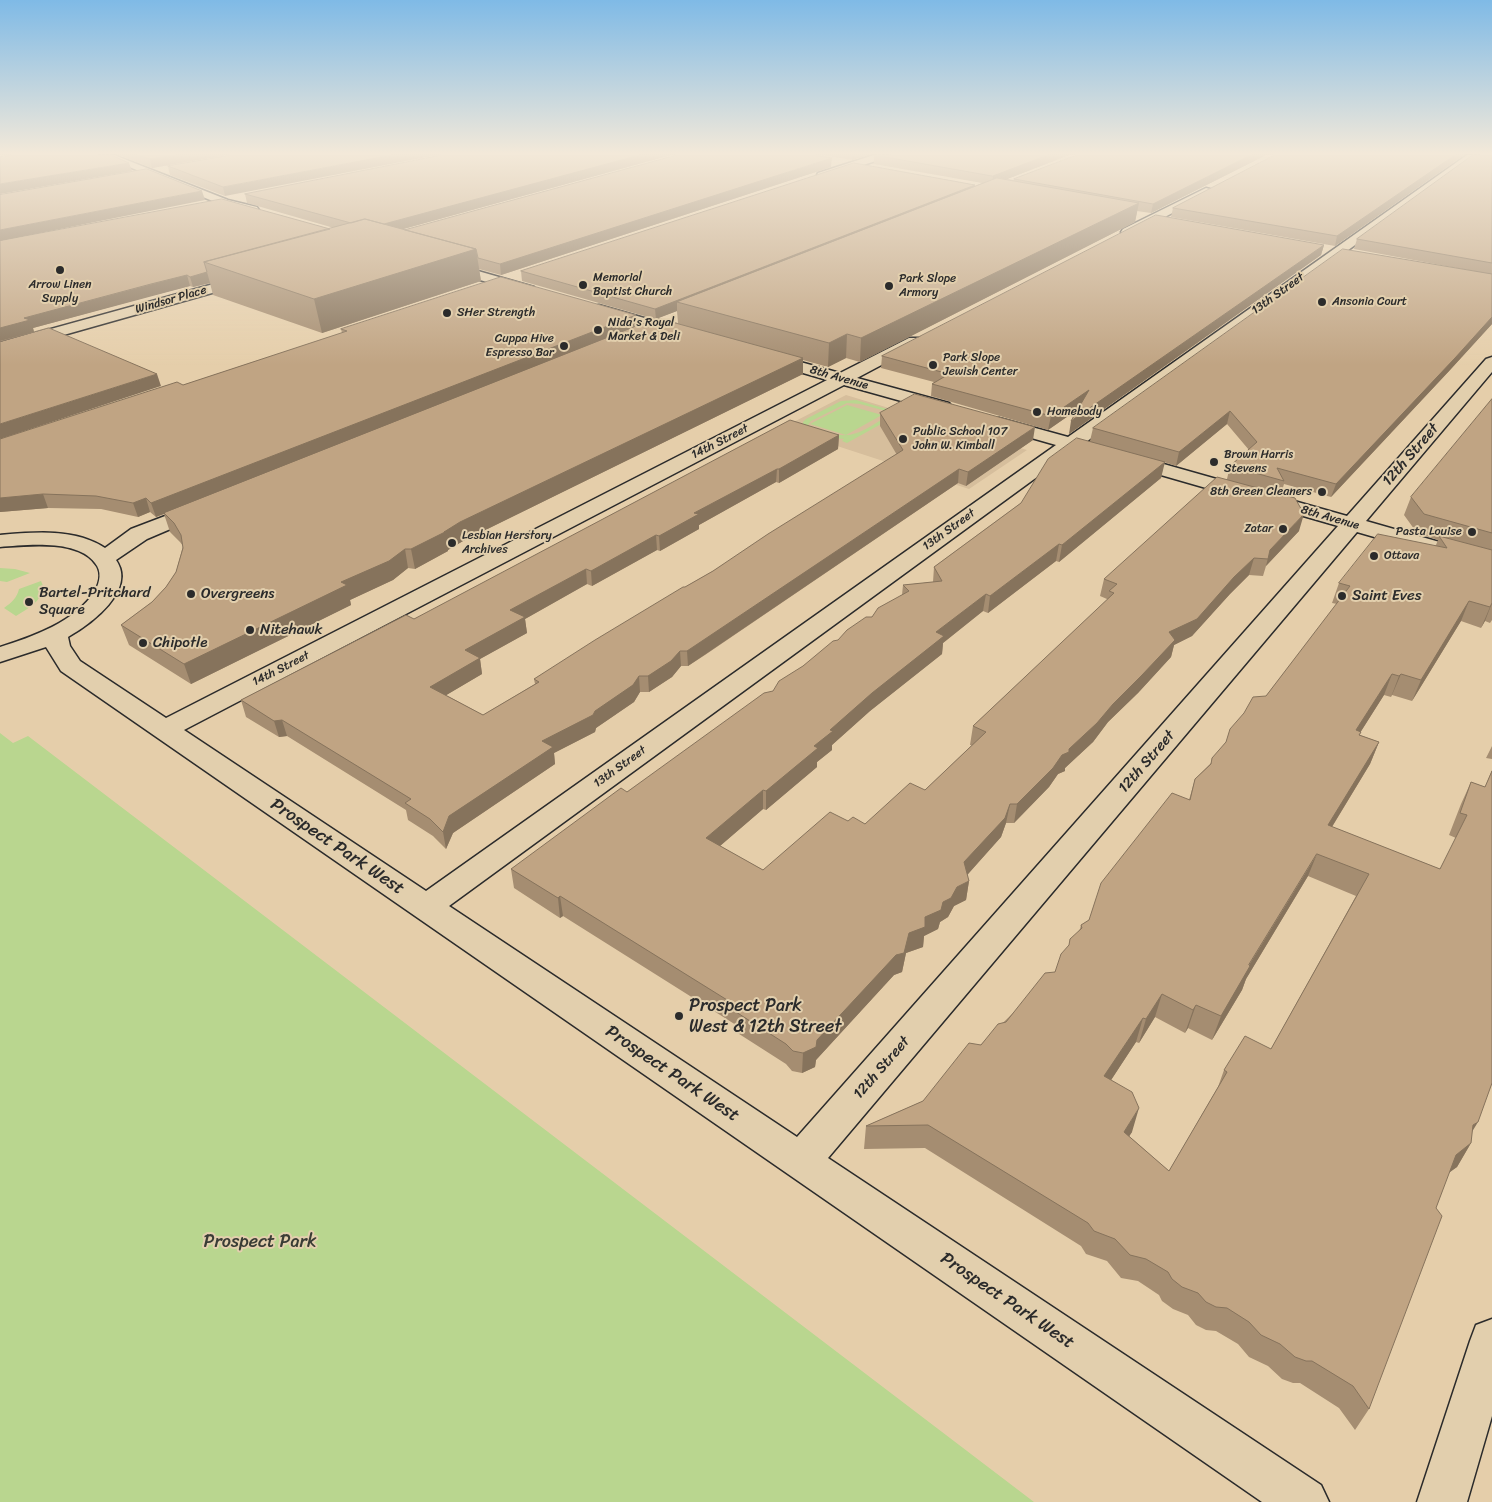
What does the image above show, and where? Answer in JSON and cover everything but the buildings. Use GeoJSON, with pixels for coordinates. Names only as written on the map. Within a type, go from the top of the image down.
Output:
{"type":"FeatureCollection","features":[{"type":"Feature","properties":{"kind":"street"},"geometry":{"type":"LineString","coordinates":[[1108,242],[1150,225]]}},
{"type":"Feature","properties":{"kind":"street","name":"13th Street"},"geometry":{"type":"LineString","coordinates":[[426,907],[1376,225]]}},
{"type":"Feature","properties":{"kind":"street"},"geometry":{"type":"LineString","coordinates":[[429,261],[541,293]]}},
{"type":"Feature","properties":{"kind":"street"},"geometry":{"type":"LineString","coordinates":[[474,290],[520,275]]}},
{"type":"Feature","properties":{"kind":"street","name":"Windsor Place"},"geometry":{"type":"LineString","coordinates":[[0,348],[256,276]]}},
{"type":"Feature","properties":{"kind":"street"},"geometry":{"type":"LineString","coordinates":[[587,306],[701,338]]}},
{"type":"Feature","properties":{"kind":"street"},"geometry":{"type":"LineString","coordinates":[[631,337],[674,319]]}},
{"type":"Feature","properties":{"kind":"street","name":"14th Street"},"geometry":{"type":"LineString","coordinates":[[164,730],[930,333]]}},
{"type":"Feature","properties":{"kind":"street","name":"8th Avenue"},"geometry":{"type":"LineString","coordinates":[[749,352],[964,414]]}},
{"type":"Feature","properties":{"kind":"street","name":"12th Street"},"geometry":{"type":"LineString","coordinates":[[801,1162],[1492,362]]}},
{"type":"Feature","properties":{"kind":"street","name":"8th Avenue"},"geometry":{"type":"LineString","coordinates":[[983,419],[1492,564]]}},
{"type":"Feature","properties":{"kind":"street"},"geometry":{"type":"LineString","coordinates":[[104,558],[139,534],[213,504]]}},
{"type":"Feature","properties":{"kind":"street"},"geometry":{"type":"LineString","coordinates":[[0,541],[36,539],[69,542],[86,546],[104,558],[110,569],[111,578],[108,589],[89,612],[55,634],[0,655]]}},
{"type":"Feature","properties":{"kind":"street","name":"Prospect Park West"},"geometry":{"type":"LineString","coordinates":[[55,634],[58,646],[70,666],[1304,1502]]}},
{"type":"Feature","properties":{"kind":"street"},"geometry":{"type":"LineString","coordinates":[[1442,1502],[1492,1341]]}},
{"type":"Feature","properties":{"kind":"shaded area","name":"Public School 107 John W. Kimball"},"geometry":{"type":"Polygon","coordinates":[[[846,395],[1027,450],[969,489],[782,428],[846,395]]]}},
{"type":"Feature","properties":{"kind":"green space"},"geometry":{"type":"Polygon","coordinates":[[[856,400],[901,413],[847,443],[842,441],[844,439],[834,438],[803,426],[803,422],[806,419],[841,401],[856,400]],[[847,403],[811,421],[808,425],[836,434],[851,435],[885,418],[885,411],[860,404],[847,403]]]}},
{"type":"Feature","properties":{"kind":"green space"},"geometry":{"type":"Polygon","coordinates":[[[847,405],[882,415],[846,435],[810,424],[847,405]]]}},
{"type":"Feature","properties":{"kind":"green space"},"geometry":{"type":"Polygon","coordinates":[[[0,568],[30,573],[7,582],[0,581],[0,568]]]}},
{"type":"Feature","properties":{"kind":"green space"},"geometry":{"type":"Polygon","coordinates":[[[41,581],[44,588],[42,593],[30,607],[16,616],[4,608],[17,595],[19,589],[41,581]]]}},
{"type":"Feature","properties":{"kind":"green space","name":"Prospect Park"},"geometry":{"type":"Polygon","coordinates":[[[0,733],[13,743],[28,736],[1034,1502],[0,1502],[0,733]]]}},
{"type":"Feature","properties":{"kind":"place","name":"Arrow Linen Supply"},"geometry":{"type":"Point","coordinates":[60,270]}},
{"type":"Feature","properties":{"kind":"place","name":"Memorial Baptist Church"},"geometry":{"type":"Point","coordinates":[583,285]}},
{"type":"Feature","properties":{"kind":"place","name":"Park Slope Armory"},"geometry":{"type":"Point","coordinates":[889,286]}},
{"type":"Feature","properties":{"kind":"place","name":"Ansonia Court"},"geometry":{"type":"Point","coordinates":[1322,302]}},
{"type":"Feature","properties":{"kind":"place","name":"SHer Strength"},"geometry":{"type":"Point","coordinates":[447,313]}},
{"type":"Feature","properties":{"kind":"place","name":"Nida's Royal Market & Deli"},"geometry":{"type":"Point","coordinates":[598,330]}},
{"type":"Feature","properties":{"kind":"place","name":"Cuppa Hive Espresso Bar"},"geometry":{"type":"Point","coordinates":[564,346]}},
{"type":"Feature","properties":{"kind":"place","name":"Park Slope Jewish Center"},"geometry":{"type":"Point","coordinates":[933,365]}},
{"type":"Feature","properties":{"kind":"place","name":"Homebody"},"geometry":{"type":"Point","coordinates":[1037,412]}},
{"type":"Feature","properties":{"kind":"place","name":"Public School 107 John W. Kimball"},"geometry":{"type":"Point","coordinates":[903,439]}},
{"type":"Feature","properties":{"kind":"place","name":"Brown Harris Stevens"},"geometry":{"type":"Point","coordinates":[1214,462]}},
{"type":"Feature","properties":{"kind":"place","name":"8th Green Cleaners"},"geometry":{"type":"Point","coordinates":[1322,492]}},
{"type":"Feature","properties":{"kind":"place","name":"Zatar"},"geometry":{"type":"Point","coordinates":[1283,529]}},
{"type":"Feature","properties":{"kind":"place","name":"Pasta Louise"},"geometry":{"type":"Point","coordinates":[1472,532]}},
{"type":"Feature","properties":{"kind":"place","name":"Lesbian Herstory Archives"},"geometry":{"type":"Point","coordinates":[452,543]}},
{"type":"Feature","properties":{"kind":"place","name":"Ottava"},"geometry":{"type":"Point","coordinates":[1374,556]}},
{"type":"Feature","properties":{"kind":"place","name":"Overgreens"},"geometry":{"type":"Point","coordinates":[191,594]}},
{"type":"Feature","properties":{"kind":"place","name":"Saint Eves"},"geometry":{"type":"Point","coordinates":[1342,596]}},
{"type":"Feature","properties":{"kind":"place","name":"Bartel-Pritchard Square"},"geometry":{"type":"Point","coordinates":[29,602]}},
{"type":"Feature","properties":{"kind":"place","name":"Nitehawk"},"geometry":{"type":"Point","coordinates":[250,630]}},
{"type":"Feature","properties":{"kind":"place","name":"Chipotle"},"geometry":{"type":"Point","coordinates":[143,643]}},
{"type":"Feature","properties":{"kind":"place","name":"Prospect Park West & 12th Street"},"geometry":{"type":"Point","coordinates":[679,1016]}}]}
